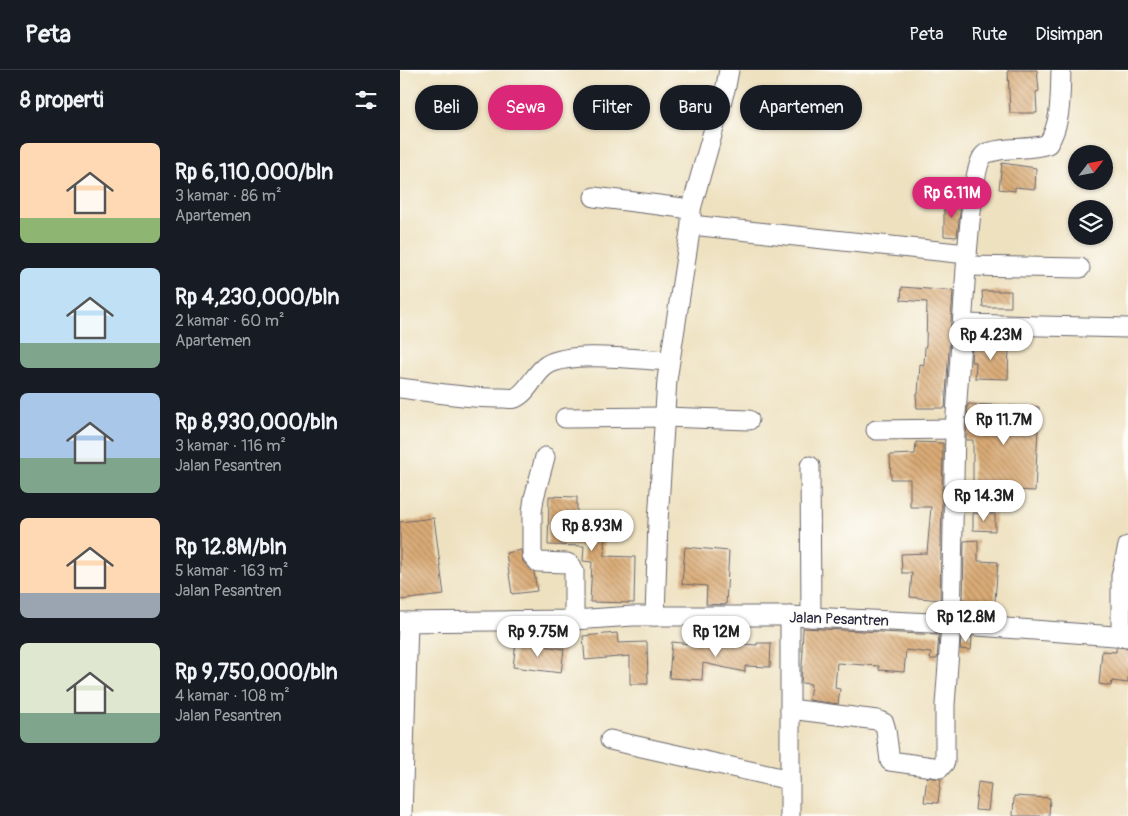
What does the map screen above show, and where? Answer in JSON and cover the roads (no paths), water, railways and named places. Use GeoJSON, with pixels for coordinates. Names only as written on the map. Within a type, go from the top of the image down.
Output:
{"type":"FeatureCollection","features":[{"type":"Feature","properties":{"kind":"street"},"geometry":{"type":"LineString","coordinates":[[655,616],[658,521],[669,361],[692,217],[729,70]]}},
{"type":"Feature","properties":{"kind":"street"},"geometry":{"type":"LineString","coordinates":[[790,709],[876,720],[884,723],[890,761],[940,768],[945,762],[944,705],[951,624],[955,429],[973,196],[979,164],[984,155],[991,151],[1025,149],[1048,144],[1054,135],[1059,114],[1061,70]]}},
{"type":"Feature","properties":{"kind":"street"},"geometry":{"type":"LineString","coordinates":[[594,197],[692,217],[967,260],[1080,268]]}},
{"type":"Feature","properties":{"kind":"street"},"geometry":{"type":"LineString","coordinates":[[963,324],[1128,328]]}},
{"type":"Feature","properties":{"kind":"street"},"geometry":{"type":"LineString","coordinates":[[400,388],[488,398],[515,398],[526,388],[539,371],[549,364],[564,360],[588,357],[669,361]]}},
{"type":"Feature","properties":{"kind":"street"},"geometry":{"type":"LineString","coordinates":[[565,418],[665,417],[748,420]]}},
{"type":"Feature","properties":{"kind":"street"},"geometry":{"type":"LineString","coordinates":[[876,430],[955,429]]}},
{"type":"Feature","properties":{"kind":"street"},"geometry":{"type":"LineString","coordinates":[[546,457],[534,498],[532,512],[532,556],[538,562],[567,563],[572,565],[574,571],[574,620]]}},
{"type":"Feature","properties":{"kind":"street"},"geometry":{"type":"LineString","coordinates":[[810,466],[811,617]]}},
{"type":"Feature","properties":{"kind":"street"},"geometry":{"type":"LineString","coordinates":[[1124,636],[1121,576],[1128,546]]}},
{"type":"Feature","properties":{"kind":"street","name":"Jalan Pesantren"},"geometry":{"type":"LineString","coordinates":[[405,626],[655,616],[790,616],[951,624],[1124,636]]}},
{"type":"Feature","properties":{"kind":"street"},"geometry":{"type":"LineString","coordinates":[[790,616],[790,816]]}},
{"type":"Feature","properties":{"kind":"street"},"geometry":{"type":"LineString","coordinates":[[402,816],[405,626]]}},
{"type":"Feature","properties":{"kind":"street"},"geometry":{"type":"LineString","coordinates":[[610,740],[790,780]]}}]}
